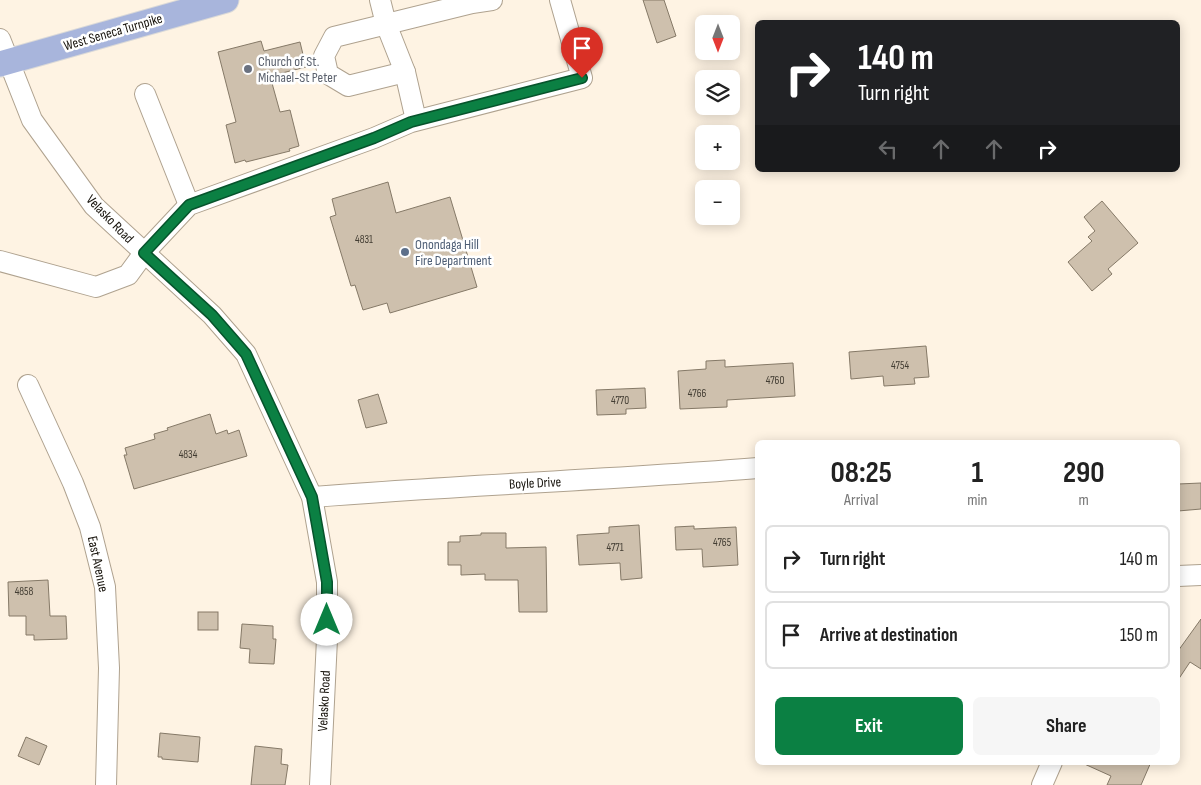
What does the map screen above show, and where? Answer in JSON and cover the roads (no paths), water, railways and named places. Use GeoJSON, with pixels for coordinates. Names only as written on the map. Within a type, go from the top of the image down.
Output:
{"type":"FeatureCollection","features":[{"type":"Feature","properties":{"kind":"main road","name":"West Seneca Turnpike"},"geometry":{"type":"LineString","coordinates":[[5,63],[226,0]]}},
{"type":"Feature","properties":{"kind":"street"},"geometry":{"type":"LineString","coordinates":[[380,0],[386,24],[405,72],[416,120]]}},
{"type":"Feature","properties":{"kind":"street"},"geometry":{"type":"LineString","coordinates":[[405,72],[348,86],[328,74],[324,56],[334,37],[472,3],[492,0]]}},
{"type":"Feature","properties":{"kind":"street"},"geometry":{"type":"LineString","coordinates":[[0,261],[96,287],[128,275],[144,253],[189,205],[374,138],[416,120],[582,78],[560,0]]}},
{"type":"Feature","properties":{"kind":"street","name":"Velasko Road"},"geometry":{"type":"LineString","coordinates":[[0,39],[5,63],[32,120],[94,206],[212,315],[246,354],[312,497],[327,582],[327,639],[320,785]]}},
{"type":"Feature","properties":{"kind":"street"},"geometry":{"type":"LineString","coordinates":[[145,94],[189,205]]}},
{"type":"Feature","properties":{"kind":"street","name":"East Avenue"},"geometry":{"type":"LineString","coordinates":[[28,385],[74,483],[90,528],[105,587],[109,668],[106,785]]}},
{"type":"Feature","properties":{"kind":"street","name":"Boyle Drive"},"geometry":{"type":"LineString","coordinates":[[312,497],[411,489],[642,478],[755,468]]}},
{"type":"Feature","properties":{"kind":"street"},"geometry":{"type":"LineString","coordinates":[[1180,576],[1201,575]]}},
{"type":"Feature","properties":{"kind":"street"},"geometry":{"type":"LineString","coordinates":[[1042,785],[1051,765]]}},
{"type":"Feature","properties":{"kind":"place","name":"Church of St. Michael-St Peter"},"geometry":{"type":"Point","coordinates":[248,69]}},
{"type":"Feature","properties":{"kind":"place","name":"Onondaga Hill Fire Department"},"geometry":{"type":"Point","coordinates":[405,252]}}]}
